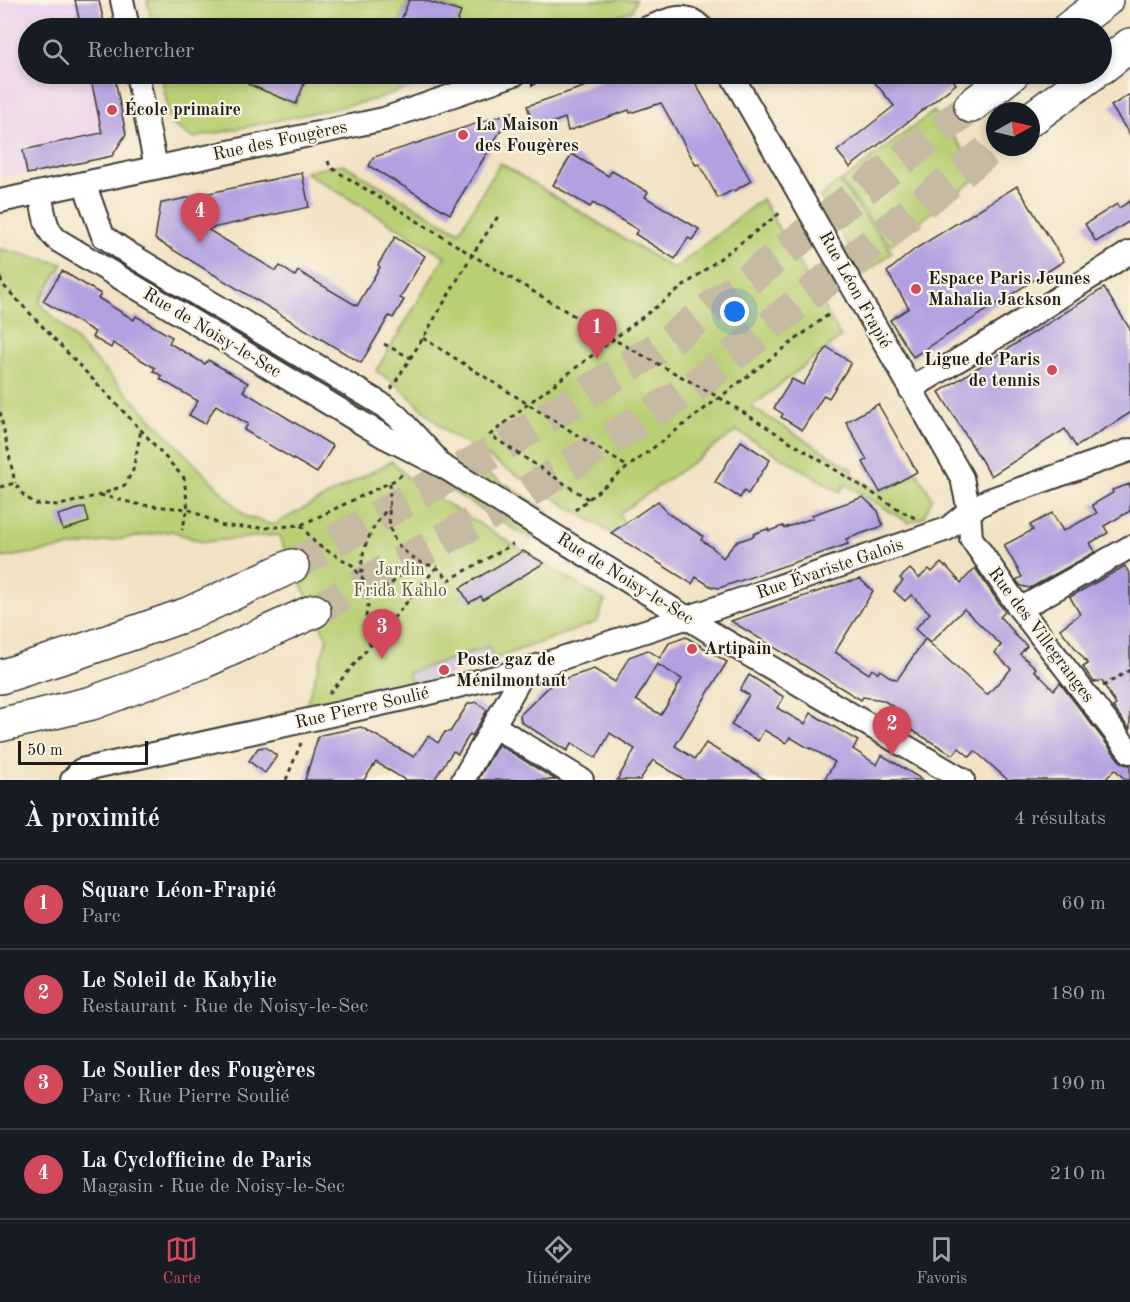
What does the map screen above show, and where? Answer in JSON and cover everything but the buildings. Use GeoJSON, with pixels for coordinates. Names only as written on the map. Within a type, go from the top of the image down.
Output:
{"type":"FeatureCollection","features":[{"type":"Feature","properties":{"kind":"highway"},"geometry":{"type":"LineString","coordinates":[[1082,18],[1106,0]]}},
{"type":"Feature","properties":{"kind":"highway"},"geometry":{"type":"LineString","coordinates":[[1112,58],[1130,45]]}},
{"type":"Feature","properties":{"kind":"highway"},"geometry":{"type":"LineString","coordinates":[[971,106],[999,84]]}},
{"type":"Feature","properties":{"kind":"highway"},"geometry":{"type":"LineString","coordinates":[[1040,112],[1078,84]]}},
{"type":"Feature","properties":{"kind":"highway"},"geometry":{"type":"LineString","coordinates":[[0,677],[188,614],[292,566]]}},
{"type":"Feature","properties":{"kind":"highway"},"geometry":{"type":"LineString","coordinates":[[0,725],[92,703],[202,662],[314,611]]}},
{"type":"Feature","properties":{"kind":"street"},"geometry":{"type":"LineString","coordinates":[[122,0],[126,18]]}},
{"type":"Feature","properties":{"kind":"street"},"geometry":{"type":"LineString","coordinates":[[669,9],[689,18]]}},
{"type":"Feature","properties":{"kind":"street"},"geometry":{"type":"LineString","coordinates":[[139,84],[156,167]]}},
{"type":"Feature","properties":{"kind":"street","name":"Rue des Fougères"},"geometry":{"type":"LineString","coordinates":[[0,201],[384,119],[486,84]]}},
{"type":"Feature","properties":{"kind":"street","name":"Rue Léon Frapié"},"geometry":{"type":"LineString","coordinates":[[737,84],[962,478],[969,511]]}},
{"type":"Feature","properties":{"kind":"street","name":"Rue de Noisy-le-Sec"},"geometry":{"type":"LineString","coordinates":[[84,183],[103,236],[383,405],[397,416],[444,467]]}},
{"type":"Feature","properties":{"kind":"street","name":"Rue de Noisy-le-Sec"},"geometry":{"type":"LineString","coordinates":[[40,193],[48,230],[54,238],[385,437],[444,467],[710,633],[963,780]]}},
{"type":"Feature","properties":{"kind":"street"},"geometry":{"type":"LineString","coordinates":[[910,389],[1130,252]]}},
{"type":"Feature","properties":{"kind":"street","name":"Rue Évariste Galois"},"geometry":{"type":"LineString","coordinates":[[686,617],[947,529],[969,511],[989,500],[1130,450]]}},
{"type":"Feature","properties":{"kind":"street","name":"Rue des Villegranges"},"geometry":{"type":"LineString","coordinates":[[969,511],[971,538],[1020,609],[1130,752]]}},
{"type":"Feature","properties":{"kind":"street"},"geometry":{"type":"LineString","coordinates":[[1020,609],[1130,548]]}},
{"type":"Feature","properties":{"kind":"street","name":"Rue Pierre Soulié"},"geometry":{"type":"LineString","coordinates":[[72,780],[81,770],[525,670],[686,617]]}},
{"type":"Feature","properties":{"kind":"street"},"geometry":{"type":"LineString","coordinates":[[463,780],[525,670]]}},
{"type":"Feature","properties":{"kind":"street"},"geometry":{"type":"LineString","coordinates":[[494,726],[582,780]]}},
{"type":"Feature","properties":{"kind":"path"},"geometry":{"type":"LineString","coordinates":[[328,161],[330,166],[472,255],[613,339],[720,398],[921,521]]}},
{"type":"Feature","properties":{"kind":"path"},"geometry":{"type":"LineString","coordinates":[[588,499],[490,435],[780,213]]}},
{"type":"Feature","properties":{"kind":"path"},"geometry":{"type":"LineString","coordinates":[[391,389],[472,255],[499,215]]}},
{"type":"Feature","properties":{"kind":"path"},"geometry":{"type":"LineString","coordinates":[[0,278],[3,285],[184,478],[188,509],[182,530]]}},
{"type":"Feature","properties":{"kind":"path"},"geometry":{"type":"LineString","coordinates":[[575,510],[828,315]]}},
{"type":"Feature","properties":{"kind":"path"},"geometry":{"type":"LineString","coordinates":[[423,338],[628,467]]}},
{"type":"Feature","properties":{"kind":"path"},"geometry":{"type":"LineString","coordinates":[[384,344],[411,358]]}},
{"type":"Feature","properties":{"kind":"path"},"geometry":{"type":"LineString","coordinates":[[0,412],[15,483],[24,496],[36,504],[60,505],[100,495],[125,485],[133,470],[141,430]]}},
{"type":"Feature","properties":{"kind":"path"},"geometry":{"type":"LineString","coordinates":[[100,495],[141,505],[188,509],[224,526],[265,528],[301,525],[390,483],[403,473]]}},
{"type":"Feature","properties":{"kind":"path"},"geometry":{"type":"LineString","coordinates":[[0,487],[15,483]]}},
{"type":"Feature","properties":{"kind":"path"},"geometry":{"type":"LineString","coordinates":[[390,483],[388,520],[392,537],[400,547],[424,564],[436,568],[449,580],[513,544]]}},
{"type":"Feature","properties":{"kind":"path"},"geometry":{"type":"LineString","coordinates":[[370,644],[366,620],[368,597],[363,579],[362,556],[376,522],[390,506]]}},
{"type":"Feature","properties":{"kind":"path"},"geometry":{"type":"LineString","coordinates":[[301,525],[316,544],[352,565],[363,579]]}},
{"type":"Feature","properties":{"kind":"path"},"geometry":{"type":"LineString","coordinates":[[368,597],[391,584],[398,577],[424,564]]}},
{"type":"Feature","properties":{"kind":"path"},"geometry":{"type":"LineString","coordinates":[[326,697],[436,568]]}},
{"type":"Feature","properties":{"kind":"path"},"geometry":{"type":"LineString","coordinates":[[1086,696],[1130,670]]}},
{"type":"Feature","properties":{"kind":"path"},"geometry":{"type":"LineString","coordinates":[[286,780],[303,736]]}},
{"type":"Feature","properties":{"kind":"shaded area"},"geometry":{"type":"Polygon","coordinates":[[[0,0],[99,0],[103,18],[18,18],[18,84],[116,84],[126,134],[112,156],[27,174],[3,177],[0,175],[0,0]]]}},
{"type":"Feature","properties":{"kind":"shaded area"},"geometry":{"type":"Polygon","coordinates":[[[490,646],[494,659],[412,687],[407,673],[490,646]]]}},
{"type":"Feature","properties":{"kind":"green space"},"geometry":{"type":"Polygon","coordinates":[[[147,0],[411,0],[408,1],[402,18],[151,18],[147,0]]]}},
{"type":"Feature","properties":{"kind":"green space"},"geometry":{"type":"Polygon","coordinates":[[[424,0],[636,0],[632,11],[611,18],[459,18],[461,12],[424,0]]]}},
{"type":"Feature","properties":{"kind":"green space"},"geometry":{"type":"Polygon","coordinates":[[[163,84],[251,84],[296,104],[304,84],[419,84],[369,101],[193,138],[171,124],[163,84]]]}},
{"type":"Feature","properties":{"kind":"green space"},"geometry":{"type":"Polygon","coordinates":[[[934,111],[982,174],[890,245],[841,182],[934,111]]]}},
{"type":"Feature","properties":{"kind":"green space"},"geometry":{"type":"Polygon","coordinates":[[[500,163],[674,269],[762,199],[841,337],[751,407],[854,470],[852,475],[880,492],[917,472],[932,498],[924,517],[909,523],[845,484],[840,492],[737,431],[619,514],[625,524],[611,533],[448,433],[395,383],[376,371],[445,256],[305,172],[343,164],[459,232],[500,163]]]}},
{"type":"Feature","properties":{"kind":"green space"},"geometry":{"type":"Polygon","coordinates":[[[839,182],[892,252],[864,274],[820,197],[839,182]]]}},
{"type":"Feature","properties":{"kind":"green space","name":"Jardin Frida Kahlo"},"geometry":{"type":"Polygon","coordinates":[[[0,249],[63,264],[39,302],[245,516],[273,525],[392,461],[413,483],[605,601],[597,622],[494,659],[489,646],[408,673],[412,687],[305,709],[327,639],[278,535],[202,542],[172,531],[0,558],[0,249]]]}},
{"type":"Feature","properties":{"kind":"green space"},"geometry":{"type":"Polygon","coordinates":[[[462,458],[549,511],[546,517],[458,463],[462,458]]]}},
{"type":"Feature","properties":{"kind":"green space"},"geometry":{"type":"Polygon","coordinates":[[[428,470],[535,535],[532,540],[425,475],[428,470]]]}},
{"type":"Feature","properties":{"kind":"tunnel"},"geometry":{"type":"LineString","coordinates":[[292,566],[493,452],[667,342],[971,106]]}},
{"type":"Feature","properties":{"kind":"tunnel"},"geometry":{"type":"LineString","coordinates":[[314,611],[518,498],[696,385],[986,152]]}},
{"type":"Feature","properties":{"kind":"place","name":"École primaire"},"geometry":{"type":"Point","coordinates":[112,110]}},
{"type":"Feature","properties":{"kind":"place","name":"La Maison des Fougères"},"geometry":{"type":"Point","coordinates":[463,135]}},
{"type":"Feature","properties":{"kind":"place","name":"La Cyclofficine de Paris"},"geometry":{"type":"Point","coordinates":[200,243]}},
{"type":"Feature","properties":{"kind":"place","name":"Espace Paris Jeunes Mahalia Jackson"},"geometry":{"type":"Point","coordinates":[916,289]}},
{"type":"Feature","properties":{"kind":"place","name":"Square Léon-Frapié"},"geometry":{"type":"Point","coordinates":[597,359]}},
{"type":"Feature","properties":{"kind":"place","name":"Ligue de Paris de tennis"},"geometry":{"type":"Point","coordinates":[1052,370]}},
{"type":"Feature","properties":{"kind":"place","name":"Artipain"},"geometry":{"type":"Point","coordinates":[692,649]}},
{"type":"Feature","properties":{"kind":"place","name":"Le Soulier des Fougères"},"geometry":{"type":"Point","coordinates":[382,659]}},
{"type":"Feature","properties":{"kind":"place","name":"Poste gaz de Ménilmontant"},"geometry":{"type":"Point","coordinates":[444,670]}},
{"type":"Feature","properties":{"kind":"place","name":"Le Soleil de Kabylie"},"geometry":{"type":"Point","coordinates":[892,756]}}]}
